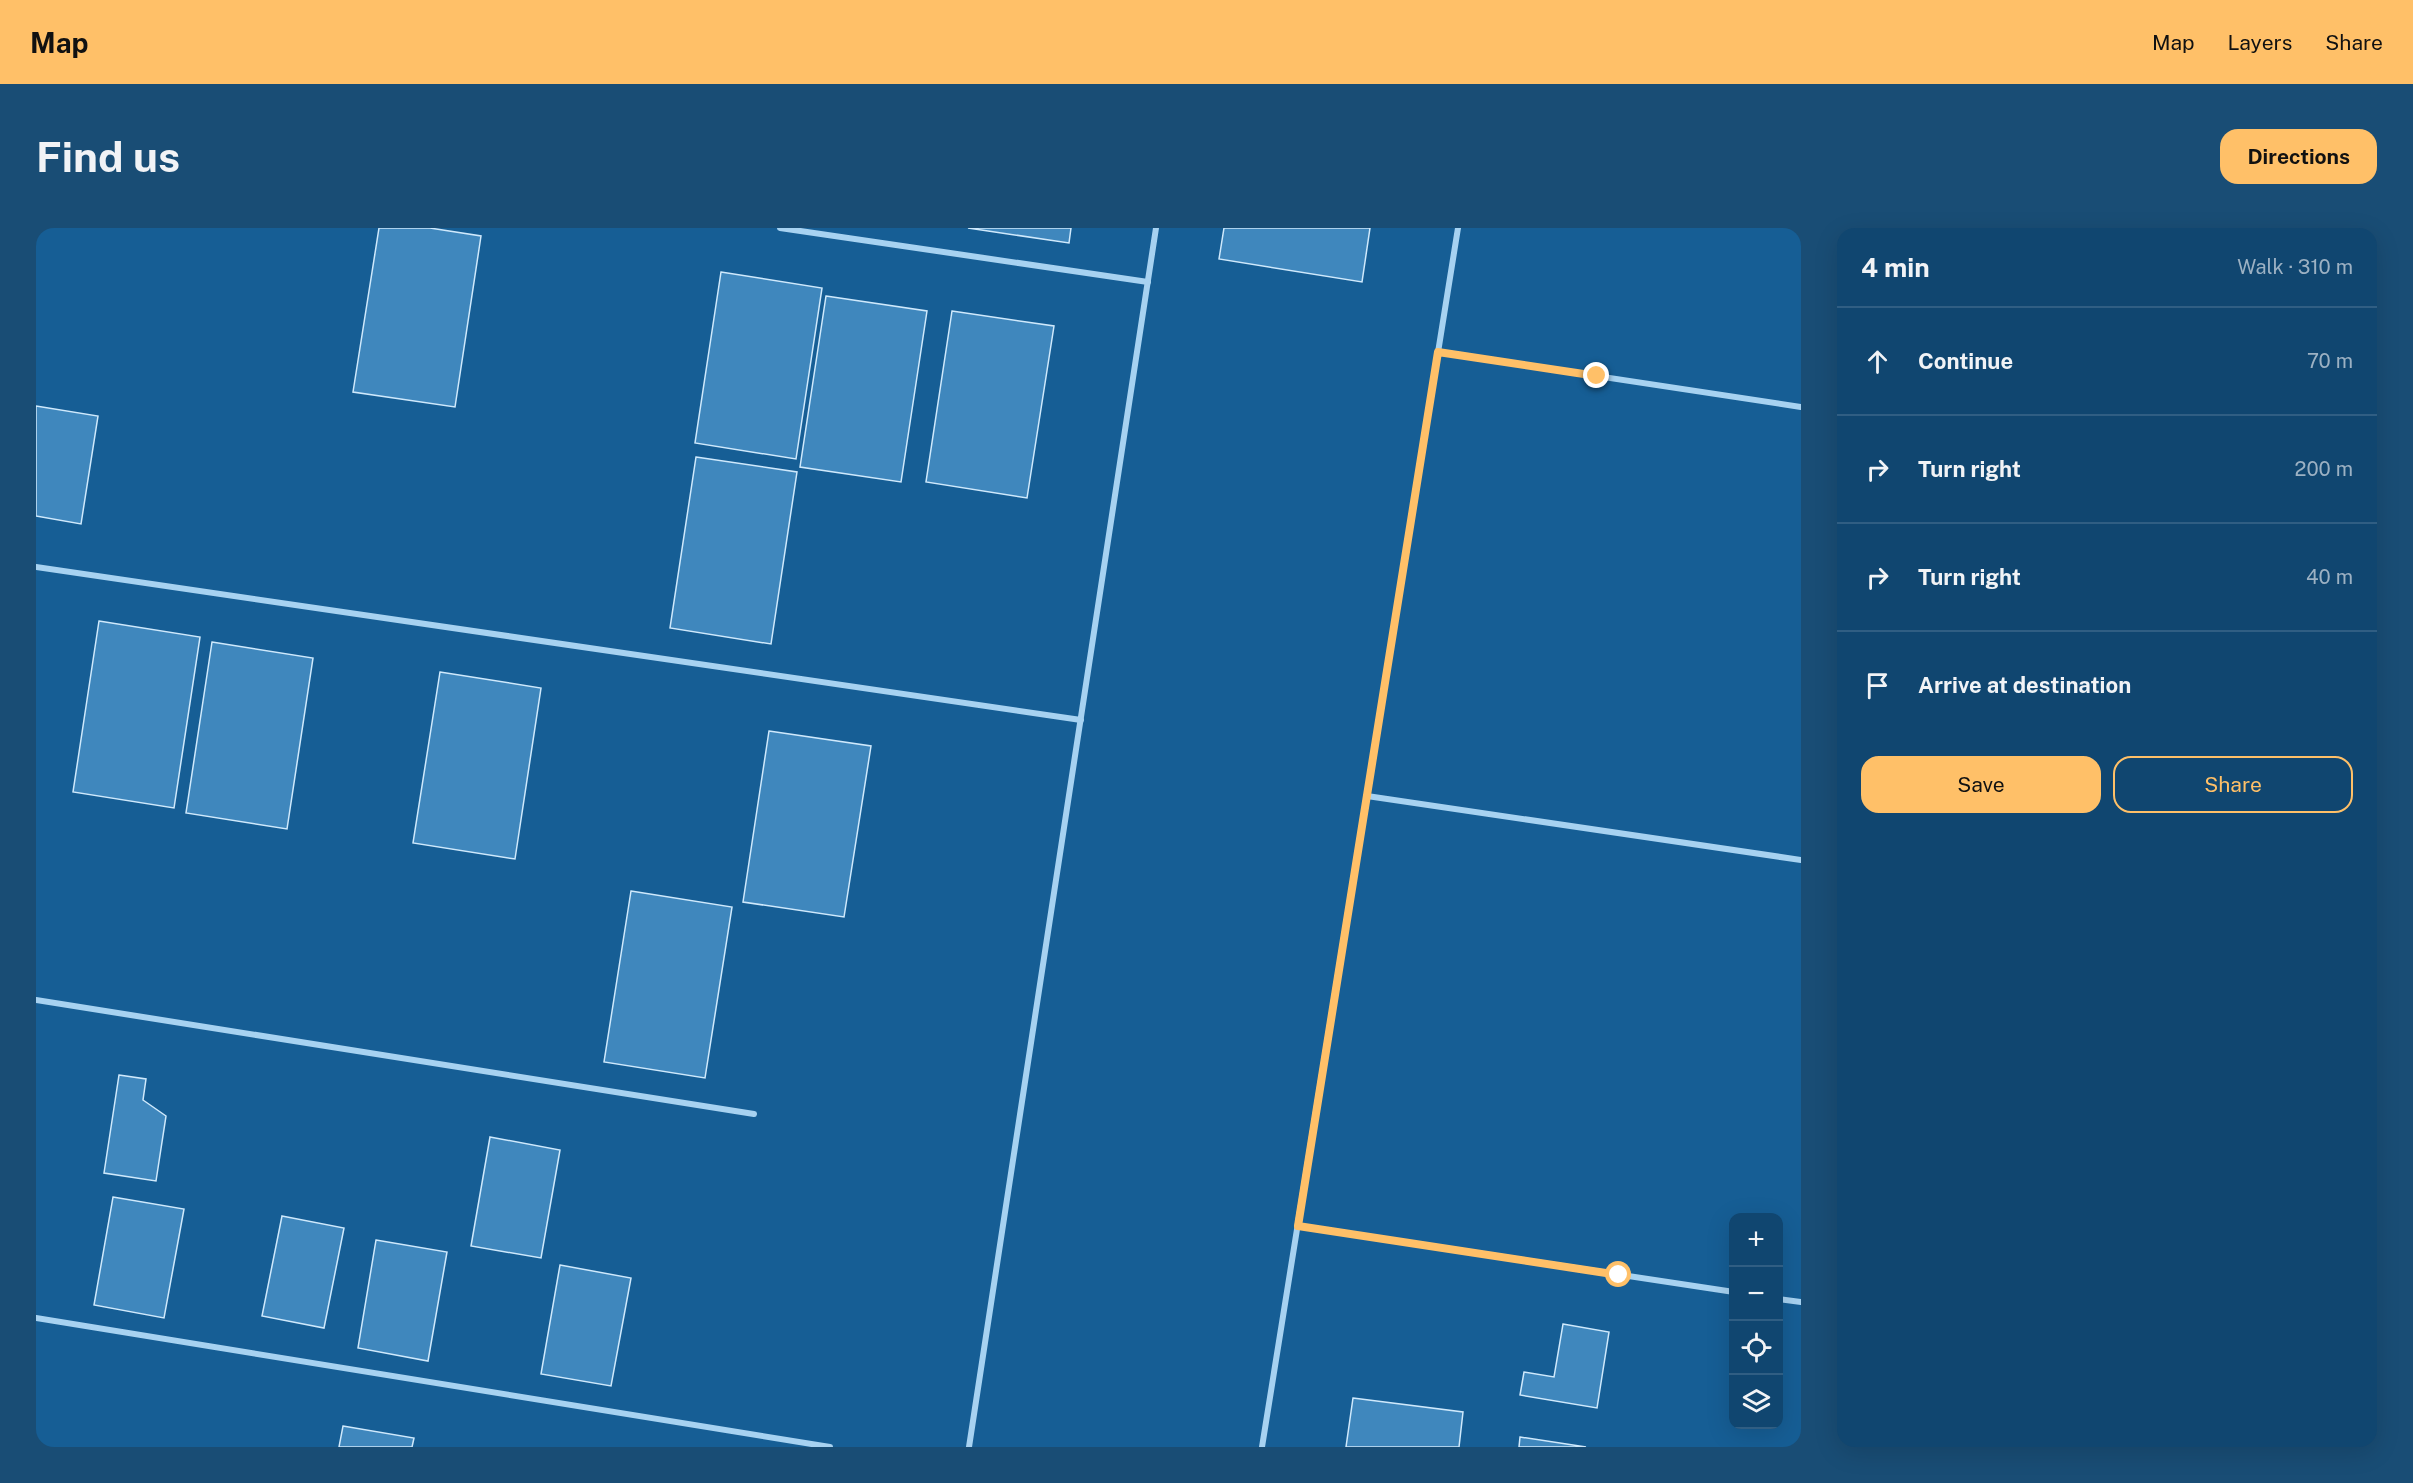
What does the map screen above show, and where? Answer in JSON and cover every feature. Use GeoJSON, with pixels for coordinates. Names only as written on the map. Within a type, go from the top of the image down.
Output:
{"type":"FeatureCollection","features":[{"type":"Feature","properties":{"kind":"street"},"geometry":{"type":"LineString","coordinates":[[780,228],[1148,282]]}},
{"type":"Feature","properties":{"kind":"street"},"geometry":{"type":"LineString","coordinates":[[969,1447],[1156,228]]}},
{"type":"Feature","properties":{"kind":"street"},"geometry":{"type":"LineString","coordinates":[[1262,1447],[1458,228]]}},
{"type":"Feature","properties":{"kind":"street"},"geometry":{"type":"LineString","coordinates":[[1438,352],[1801,407]]}},
{"type":"Feature","properties":{"kind":"street"},"geometry":{"type":"LineString","coordinates":[[36,567],[1081,720]]}},
{"type":"Feature","properties":{"kind":"street"},"geometry":{"type":"LineString","coordinates":[[1366,796],[1801,860]]}},
{"type":"Feature","properties":{"kind":"street"},"geometry":{"type":"LineString","coordinates":[[36,1000],[754,1114]]}},
{"type":"Feature","properties":{"kind":"street"},"geometry":{"type":"LineString","coordinates":[[1298,1226],[1729,1291]]}},
{"type":"Feature","properties":{"kind":"street"},"geometry":{"type":"LineString","coordinates":[[1783,1300],[1801,1302]]}},
{"type":"Feature","properties":{"kind":"street"},"geometry":{"type":"LineString","coordinates":[[36,1318],[830,1447]]}},
{"type":"Feature","properties":{"kind":"building"},"geometry":{"type":"Polygon","coordinates":[[[379,228],[430,228],[481,236],[455,407],[353,392],[379,228]]]}},
{"type":"Feature","properties":{"kind":"building"},"geometry":{"type":"Polygon","coordinates":[[[968,228],[1071,228],[1069,243],[968,228]]]}},
{"type":"Feature","properties":{"kind":"building"},"geometry":{"type":"Polygon","coordinates":[[[1224,228],[1370,228],[1362,282],[1219,259],[1224,228]]]}},
{"type":"Feature","properties":{"kind":"building"},"geometry":{"type":"Polygon","coordinates":[[[721,272],[822,288],[796,459],[695,443],[721,272]]]}},
{"type":"Feature","properties":{"kind":"building"},"geometry":{"type":"Polygon","coordinates":[[[826,296],[927,311],[901,482],[800,467],[826,296]]]}},
{"type":"Feature","properties":{"kind":"building"},"geometry":{"type":"Polygon","coordinates":[[[952,311],[1054,326],[1027,498],[926,482],[952,311]]]}},
{"type":"Feature","properties":{"kind":"building"},"geometry":{"type":"Polygon","coordinates":[[[36,406],[98,416],[81,524],[36,516],[36,406]]]}},
{"type":"Feature","properties":{"kind":"building"},"geometry":{"type":"Polygon","coordinates":[[[696,457],[797,472],[771,644],[670,628],[696,457]]]}},
{"type":"Feature","properties":{"kind":"building"},"geometry":{"type":"Polygon","coordinates":[[[99,621],[200,637],[174,808],[73,792],[99,621]]]}},
{"type":"Feature","properties":{"kind":"building"},"geometry":{"type":"Polygon","coordinates":[[[212,642],[313,658],[287,829],[186,813],[212,642]]]}},
{"type":"Feature","properties":{"kind":"building"},"geometry":{"type":"Polygon","coordinates":[[[440,672],[541,688],[515,859],[413,843],[440,672]]]}},
{"type":"Feature","properties":{"kind":"building"},"geometry":{"type":"Polygon","coordinates":[[[769,731],[871,746],[844,917],[743,902],[769,731]]]}},
{"type":"Feature","properties":{"kind":"building"},"geometry":{"type":"Polygon","coordinates":[[[631,891],[732,907],[705,1078],[604,1062],[631,891]]]}},
{"type":"Feature","properties":{"kind":"building"},"geometry":{"type":"Polygon","coordinates":[[[119,1075],[146,1079],[143,1100],[166,1116],[156,1181],[104,1173],[119,1075]]]}},
{"type":"Feature","properties":{"kind":"building"},"geometry":{"type":"Polygon","coordinates":[[[490,1137],[560,1150],[541,1258],[471,1246],[490,1137]]]}},
{"type":"Feature","properties":{"kind":"building"},"geometry":{"type":"Polygon","coordinates":[[[113,1197],[184,1209],[164,1318],[94,1305],[113,1197]]]}},
{"type":"Feature","properties":{"kind":"building"},"geometry":{"type":"Polygon","coordinates":[[[282,1216],[344,1228],[324,1328],[262,1316],[282,1216]]]}},
{"type":"Feature","properties":{"kind":"building"},"geometry":{"type":"Polygon","coordinates":[[[376,1240],[447,1252],[428,1361],[358,1348],[376,1240]]]}},
{"type":"Feature","properties":{"kind":"building"},"geometry":{"type":"Polygon","coordinates":[[[560,1265],[631,1278],[611,1386],[541,1374],[560,1265]]]}},
{"type":"Feature","properties":{"kind":"building"},"geometry":{"type":"Polygon","coordinates":[[[1563,1324],[1609,1332],[1597,1408],[1520,1395],[1524,1372],[1554,1377],[1563,1324]]]}},
{"type":"Feature","properties":{"kind":"building"},"geometry":{"type":"Polygon","coordinates":[[[1353,1398],[1463,1412],[1459,1447],[1346,1447],[1353,1398]]]}},
{"type":"Feature","properties":{"kind":"building"},"geometry":{"type":"Polygon","coordinates":[[[343,1426],[414,1438],[412,1447],[339,1447],[343,1426]]]}},
{"type":"Feature","properties":{"kind":"building"},"geometry":{"type":"Polygon","coordinates":[[[1520,1437],[1586,1447],[1519,1447],[1520,1437]]]}},
{"type":"Feature","properties":{"kind":"route"},"geometry":{"type":"LineString","coordinates":[[1597,376],[1438,352],[1298,1226],[1619,1275]]}}]}
